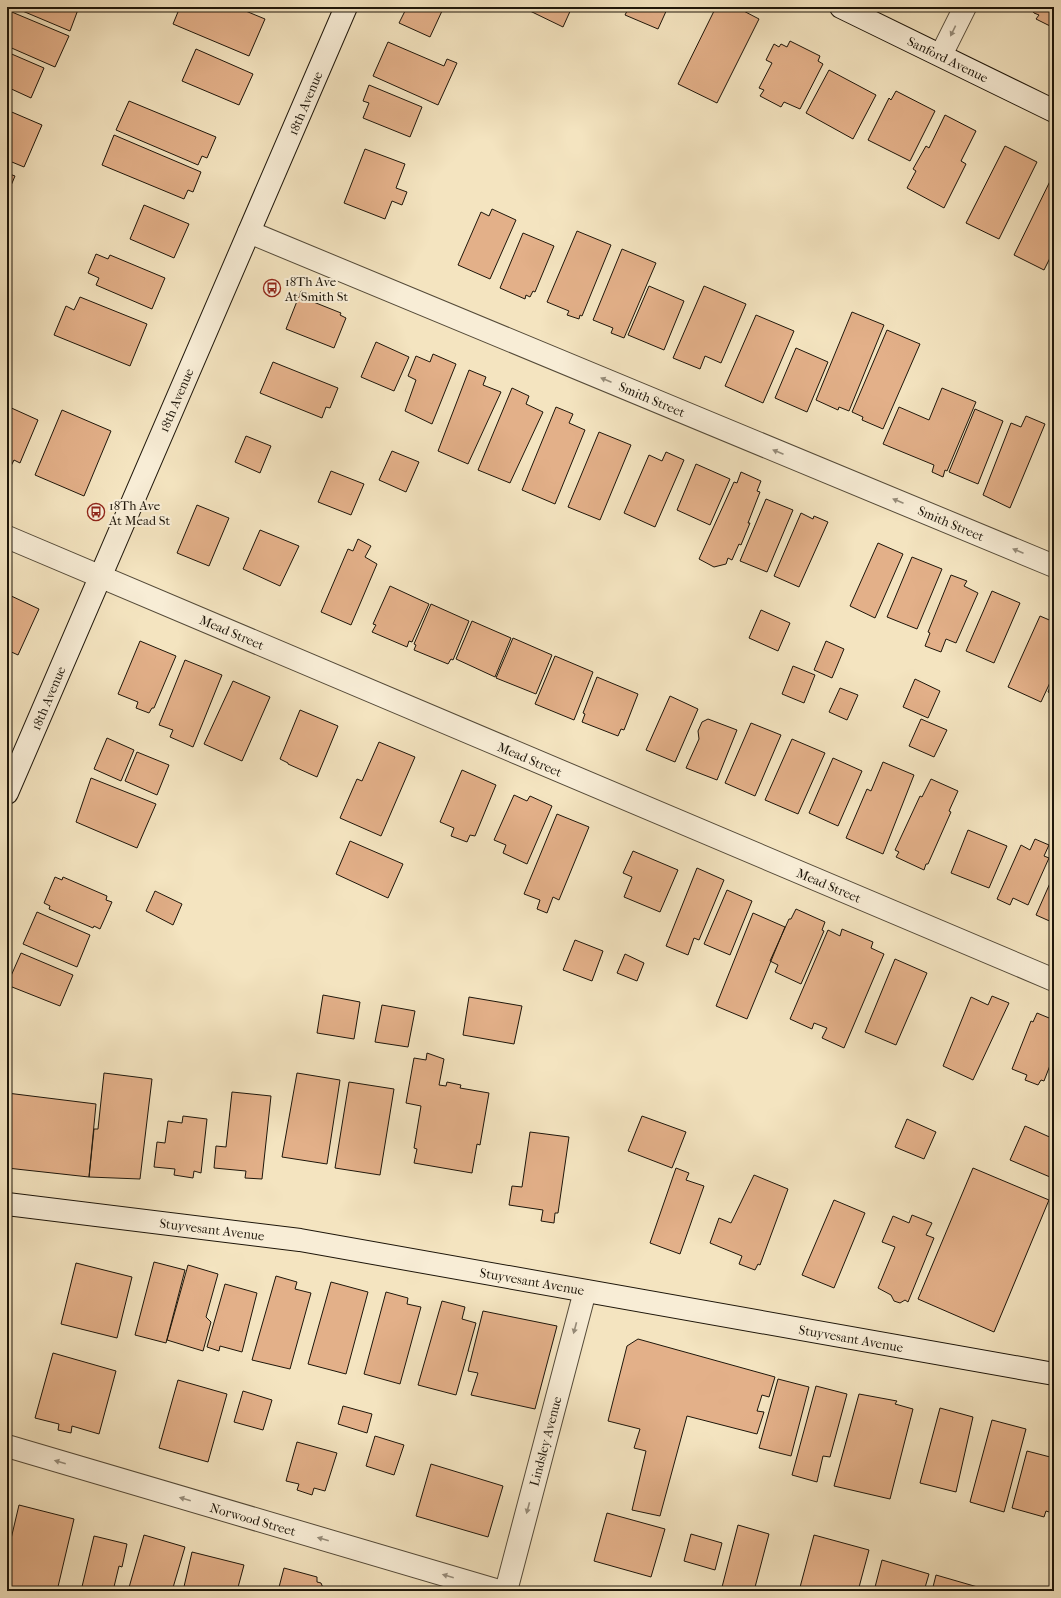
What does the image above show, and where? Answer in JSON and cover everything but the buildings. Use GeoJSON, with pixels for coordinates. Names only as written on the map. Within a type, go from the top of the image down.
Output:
{"type":"FeatureCollection","features":[{"type":"Feature","properties":{"kind":"street","name":"18th Avenue"},"geometry":{"type":"LineString","coordinates":[[7,793],[346,7]]}},
{"type":"Feature","properties":{"kind":"street","name":"Sanford Avenue"},"geometry":{"type":"LineString","coordinates":[[841,7],[1054,111]]}},
{"type":"Feature","properties":{"kind":"street"},"geometry":{"type":"LineString","coordinates":[[941,55],[965,7]]}},
{"type":"Feature","properties":{"kind":"street","name":"Smith Street"},"geometry":{"type":"LineString","coordinates":[[249,232],[1054,566]]}},
{"type":"Feature","properties":{"kind":"street","name":"Mead Street"},"geometry":{"type":"LineString","coordinates":[[7,537],[1054,980]]}},
{"type":"Feature","properties":{"kind":"street","name":"Stuyvesant Avenue"},"geometry":{"type":"LineString","coordinates":[[7,1204],[300,1240],[1054,1374]]}},
{"type":"Feature","properties":{"kind":"street","name":"Lindsley Avenue"},"geometry":{"type":"LineString","coordinates":[[506,1591],[585,1291]]}},
{"type":"Feature","properties":{"kind":"street","name":"Norwood Street"},"geometry":{"type":"LineString","coordinates":[[7,1446],[499,1591]]}},
{"type":"Feature","properties":{"kind":"place","name":"18Th Ave At Smith St"},"geometry":{"type":"Point","coordinates":[272,288]}},
{"type":"Feature","properties":{"kind":"place","name":"18Th Ave At Mead St"},"geometry":{"type":"Point","coordinates":[96,512]}}]}
